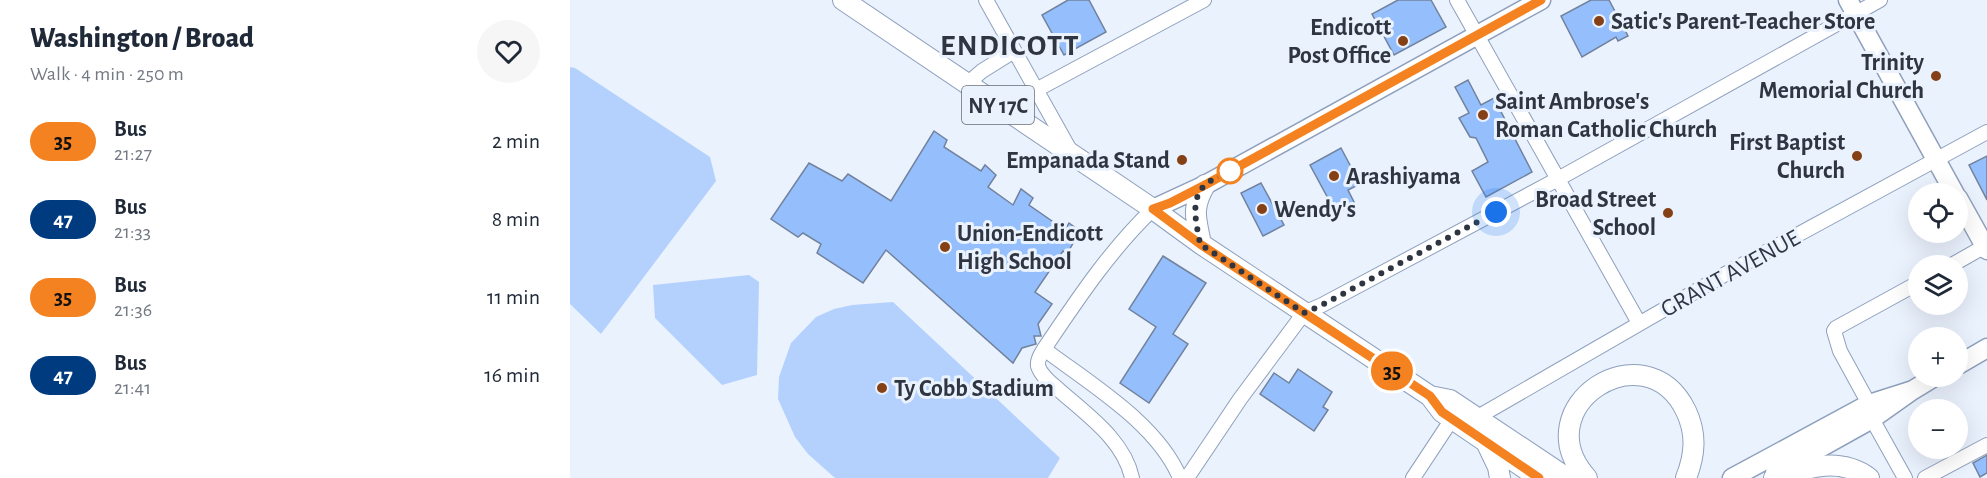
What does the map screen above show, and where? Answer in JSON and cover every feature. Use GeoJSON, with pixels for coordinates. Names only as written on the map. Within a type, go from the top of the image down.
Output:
{"type":"FeatureCollection","features":[{"type":"Feature","properties":{"kind":"main road","name":"NY 17C"},"geometry":{"type":"LineString","coordinates":[[846,1],[1153,209],[1200,244],[1430,396],[1442,412],[1452,420],[1539,478]]}},
{"type":"Feature","properties":{"kind":"main road"},"geometry":{"type":"LineString","coordinates":[[1200,244],[1195,215],[1196,200],[1205,185]]}},
{"type":"Feature","properties":{"kind":"main road"},"geometry":{"type":"LineString","coordinates":[[1587,478],[1578,468],[1573,457],[1569,431],[1577,405],[1592,388],[1605,381],[1628,375],[1653,379],[1675,393],[1682,402],[1689,417],[1695,442],[1694,455],[1686,478]]}},
{"type":"Feature","properties":{"kind":"main road","name":"NY 17C"},"geometry":{"type":"LineString","coordinates":[[1430,396],[1450,400],[1567,478]]}},
{"type":"Feature","properties":{"kind":"main road"},"geometry":{"type":"LineString","coordinates":[[1487,444],[1498,467],[1500,478]]}},
{"type":"Feature","properties":{"kind":"main road"},"geometry":{"type":"LineString","coordinates":[[1773,478],[1809,467],[1825,465],[1845,467],[1869,478]]}},
{"type":"Feature","properties":{"kind":"street"},"geometry":{"type":"LineString","coordinates":[[986,0],[1072,154]]}},
{"type":"Feature","properties":{"kind":"street"},"geometry":{"type":"LineString","coordinates":[[1036,90],[1204,0]]}},
{"type":"Feature","properties":{"kind":"street"},"geometry":{"type":"LineString","coordinates":[[1457,0],[1639,323]]}},
{"type":"Feature","properties":{"kind":"street"},"geometry":{"type":"LineString","coordinates":[[1132,478],[1130,466],[1120,449],[1102,429],[1045,378],[1038,366],[1038,360],[1096,274],[1134,228],[1153,209],[1205,185],[1541,0]]}},
{"type":"Feature","properties":{"kind":"street"},"geometry":{"type":"LineString","coordinates":[[1186,478],[1240,399],[1304,313],[1558,179],[1851,7],[1880,0]]}},
{"type":"Feature","properties":{"kind":"street"},"geometry":{"type":"LineString","coordinates":[[1851,7],[1949,183]]}},
{"type":"Feature","properties":{"kind":"street"},"geometry":{"type":"LineString","coordinates":[[967,84],[982,71],[1014,51]]}},
{"type":"Feature","properties":{"kind":"street","name":"GRANT AVENUE"},"geometry":{"type":"LineString","coordinates":[[1476,418],[1639,323],[1987,132]]}},
{"type":"Feature","properties":{"kind":"street"},"geometry":{"type":"LineString","coordinates":[[1968,216],[1986,247],[1968,256]]}},
{"type":"Feature","properties":{"kind":"street"},"geometry":{"type":"LineString","coordinates":[[1905,478],[1840,351],[1834,331],[1908,288]]}},
{"type":"Feature","properties":{"kind":"street"},"geometry":{"type":"LineString","coordinates":[[1968,358],[1987,348]]}},
{"type":"Feature","properties":{"kind":"street"},"geometry":{"type":"LineString","coordinates":[[1044,349],[1129,413],[1159,443],[1175,466],[1180,478]]}},
{"type":"Feature","properties":{"kind":"street"},"geometry":{"type":"LineString","coordinates":[[1732,478],[1918,387]]}},
{"type":"Feature","properties":{"kind":"street"},"geometry":{"type":"LineString","coordinates":[[1765,478],[1870,412]]}},
{"type":"Feature","properties":{"kind":"street"},"geometry":{"type":"LineString","coordinates":[[1413,478],[1452,420]]}},
{"type":"Feature","properties":{"kind":"street"},"geometry":{"type":"LineString","coordinates":[[1925,478],[1987,445]]}},
{"type":"Feature","properties":{"kind":"shaded area"},"geometry":{"type":"Polygon","coordinates":[[[570,67],[575,68],[710,157],[716,181],[601,334],[570,304],[570,67]]]}},
{"type":"Feature","properties":{"kind":"shaded area"},"geometry":{"type":"Polygon","coordinates":[[[749,275],[759,282],[757,375],[722,385],[655,318],[653,285],[749,275]]]}},
{"type":"Feature","properties":{"kind":"shaded area","name":"Ty Cobb Stadium"},"geometry":{"type":"Polygon","coordinates":[[[893,302],[1060,458],[1048,478],[835,478],[808,454],[795,437],[778,399],[779,377],[791,343],[816,317],[834,309],[852,305],[893,302]]]}},
{"type":"Feature","properties":{"kind":"building"},"geometry":{"type":"Polygon","coordinates":[[[1068,0],[1089,0],[1106,32],[1064,55],[1042,15],[1068,0]]]}},
{"type":"Feature","properties":{"kind":"building","name":"Endicott Post Office"},"geometry":{"type":"Polygon","coordinates":[[[1398,0],[1431,0],[1446,27],[1394,55],[1372,14],[1398,0]]]}},
{"type":"Feature","properties":{"kind":"building"},"geometry":{"type":"Polygon","coordinates":[[[1591,0],[1609,0],[1628,36],[1618,41],[1616,37],[1582,57],[1561,16],[1591,0]]]}},
{"type":"Feature","properties":{"kind":"building"},"geometry":{"type":"Polygon","coordinates":[[[1468,80],[1481,105],[1494,98],[1532,172],[1486,197],[1472,171],[1488,162],[1476,138],[1470,137],[1459,118],[1469,113],[1455,87],[1468,80]]]}},
{"type":"Feature","properties":{"kind":"building","name":"Union-Endicott High School"},"geometry":{"type":"Polygon","coordinates":[[[934,131],[947,140],[944,147],[981,171],[985,165],[996,175],[988,187],[1013,205],[1021,189],[1033,198],[1029,205],[1065,230],[1069,223],[1080,231],[1067,254],[1063,251],[1035,292],[1052,304],[1038,324],[1041,336],[1034,336],[1036,344],[1022,348],[1013,363],[886,250],[863,283],[817,253],[821,244],[803,233],[798,237],[771,219],[809,163],[842,181],[848,174],[891,201],[934,131]]]}},
{"type":"Feature","properties":{"kind":"building"},"geometry":{"type":"Polygon","coordinates":[[[1341,148],[1360,184],[1348,190],[1355,204],[1336,213],[1310,165],[1341,148]]]}},
{"type":"Feature","properties":{"kind":"building"},"geometry":{"type":"Polygon","coordinates":[[[1987,156],[1987,200],[1969,165],[1987,156]]]}},
{"type":"Feature","properties":{"kind":"building","name":"Wendy's"},"geometry":{"type":"Polygon","coordinates":[[[1261,183],[1284,225],[1263,236],[1241,193],[1261,183]]]}},
{"type":"Feature","properties":{"kind":"building"},"geometry":{"type":"Polygon","coordinates":[[[1163,256],[1206,283],[1173,334],[1188,344],[1149,403],[1120,383],[1156,327],[1129,309],[1163,256]]]}},
{"type":"Feature","properties":{"kind":"building"},"geometry":{"type":"Polygon","coordinates":[[[1298,369],[1332,392],[1323,407],[1328,410],[1314,431],[1260,394],[1274,373],[1289,383],[1298,369]]]}},
{"type":"Feature","properties":{"kind":"building"},"geometry":{"type":"Polygon","coordinates":[[[1987,455],[1987,473],[1980,477],[1973,463],[1987,455]]]}},
{"type":"Feature","properties":{"kind":"bus line","name":"35"},"geometry":{"type":"LineString","coordinates":[[1539,478],[1442,412],[1430,396],[1200,244],[1153,209],[1205,185],[1541,0]]}},
{"type":"Feature","properties":{"kind":"place","name":"Satic's Parent-Teacher Store"},"geometry":{"type":"Point","coordinates":[1599,21]}},
{"type":"Feature","properties":{"kind":"place","name":"Endicott Post Office"},"geometry":{"type":"Point","coordinates":[1403,41]}},
{"type":"Feature","properties":{"kind":"place","name":"Trinity Memorial Church"},"geometry":{"type":"Point","coordinates":[1936,76]}},
{"type":"Feature","properties":{"kind":"place","name":"Saint Ambrose's Roman Catholic Church"},"geometry":{"type":"Point","coordinates":[1483,115]}},
{"type":"Feature","properties":{"kind":"place","name":"First Baptist Church"},"geometry":{"type":"Point","coordinates":[1857,156]}},
{"type":"Feature","properties":{"kind":"place","name":"Empanada Stand"},"geometry":{"type":"Point","coordinates":[1182,160]}},
{"type":"Feature","properties":{"kind":"place","name":"Arashiyama"},"geometry":{"type":"Point","coordinates":[1334,176]}},
{"type":"Feature","properties":{"kind":"place","name":"Wendy's"},"geometry":{"type":"Point","coordinates":[1262,209]}},
{"type":"Feature","properties":{"kind":"place","name":"Broad Street School"},"geometry":{"type":"Point","coordinates":[1668,213]}},
{"type":"Feature","properties":{"kind":"place","name":"Union-Endicott High School"},"geometry":{"type":"Point","coordinates":[945,247]}},
{"type":"Feature","properties":{"kind":"place","name":"Ty Cobb Stadium"},"geometry":{"type":"Point","coordinates":[882,388]}},
{"type":"Feature","properties":{"kind":"district","name":"ENDICOTT"},"geometry":{"type":"Point","coordinates":[1010,45]}},
{"type":"Feature","properties":{"kind":"route"},"geometry":{"type":"LineString","coordinates":[[1230,171],[1205,185],[1196,200],[1195,215],[1200,244],[1304,313],[1496,212]]}}]}
